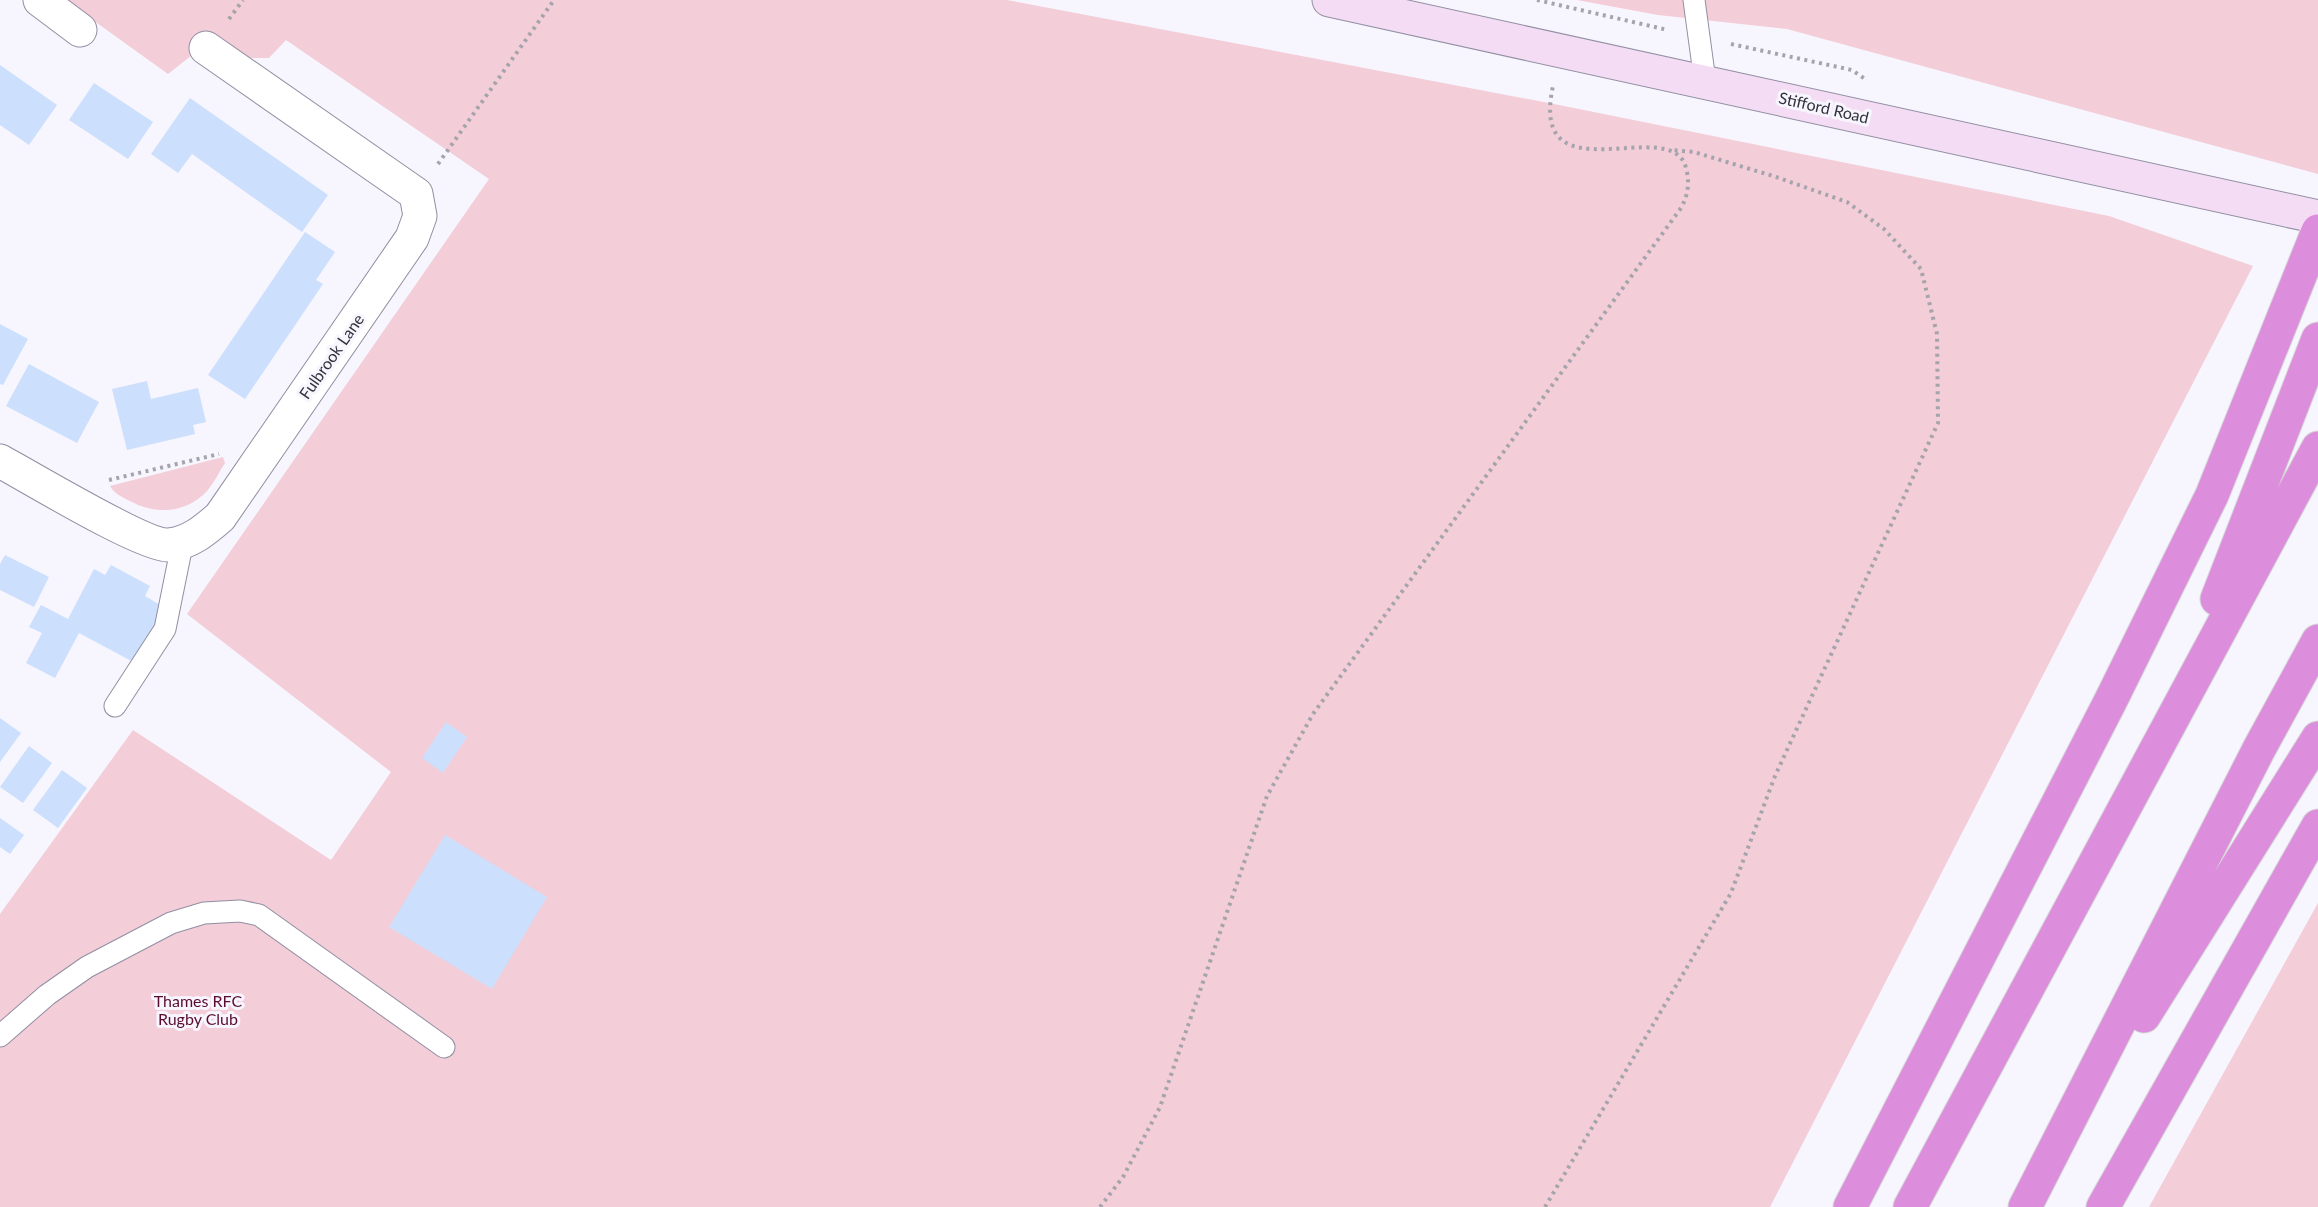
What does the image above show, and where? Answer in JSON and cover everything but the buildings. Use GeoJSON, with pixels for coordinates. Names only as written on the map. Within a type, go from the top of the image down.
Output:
{"type":"FeatureCollection","features":[{"type":"Feature","properties":{"kind":"highway"},"geometry":{"type":"LineString","coordinates":[[1850,1207],[2111,700],[2211,495],[2318,231]]}},
{"type":"Feature","properties":{"kind":"highway"},"geometry":{"type":"LineString","coordinates":[[2162,741],[2318,339]]}},
{"type":"Feature","properties":{"kind":"highway"},"geometry":{"type":"LineString","coordinates":[[1910,1207],[2318,448]]}},
{"type":"Feature","properties":{"kind":"highway"},"geometry":{"type":"LineString","coordinates":[[2027,1203],[2254,760],[2318,641]]}},
{"type":"Feature","properties":{"kind":"highway"},"geometry":{"type":"LineString","coordinates":[[2027,1203],[2318,738]]}},
{"type":"Feature","properties":{"kind":"highway"},"geometry":{"type":"LineString","coordinates":[[2103,1207],[2318,826]]}},
{"type":"Feature","properties":{"kind":"main road","name":"Stifford Road"},"geometry":{"type":"LineString","coordinates":[[1329,0],[2318,217]]}},
{"type":"Feature","properties":{"kind":"street"},"geometry":{"type":"LineString","coordinates":[[40,0],[80,30]]}},
{"type":"Feature","properties":{"kind":"street"},"geometry":{"type":"LineString","coordinates":[[206,48],[417,194]]}},
{"type":"Feature","properties":{"kind":"street","name":"Fulbrook Lane"},"geometry":{"type":"LineString","coordinates":[[0,461],[128,531],[167,545],[198,536],[220,517],[412,238],[420,216],[417,194]]}},
{"type":"Feature","properties":{"kind":"lane"},"geometry":{"type":"LineString","coordinates":[[1694,0],[1705,81]]}},
{"type":"Feature","properties":{"kind":"lane"},"geometry":{"type":"LineString","coordinates":[[115,706],[165,629],[183,540]]}},
{"type":"Feature","properties":{"kind":"lane"},"geometry":{"type":"LineString","coordinates":[[0,1036],[47,995],[87,967],[171,923],[204,913],[240,911],[259,915],[444,1047]]}},
{"type":"Feature","properties":{"kind":"path"},"geometry":{"type":"LineString","coordinates":[[417,194],[554,0]]}},
{"type":"Feature","properties":{"kind":"path"},"geometry":{"type":"LineString","coordinates":[[1545,1207],[1731,893],[1774,776],[1938,423],[1937,334],[1921,269],[1884,229],[1847,202],[1694,152],[1668,149],[1572,147],[1556,136],[1550,120],[1549,103],[1560,50]]}},
{"type":"Feature","properties":{"kind":"path"},"geometry":{"type":"LineString","coordinates":[[1100,1207],[1123,1178],[1160,1107],[1267,796],[1313,714],[1681,208],[1688,193],[1687,171],[1684,160],[1668,149]]}},
{"type":"Feature","properties":{"kind":"path"},"geometry":{"type":"LineString","coordinates":[[99,483],[220,454]]}},
{"type":"Feature","properties":{"kind":"green space","name":"Thames RFC Rugby Club"},"geometry":{"type":"Polygon","coordinates":[[[65,0],[1007,0],[1549,103],[2109,216],[2253,266],[1770,1207],[0,1207],[0,914],[133,730],[331,860],[391,772],[187,614],[489,179],[286,40],[269,58],[246,58],[215,37],[168,74],[65,0]]]}},
{"type":"Feature","properties":{"kind":"green space"},"geometry":{"type":"Polygon","coordinates":[[[1577,0],[2318,0],[2318,174],[1787,29],[1658,15],[1577,0]]]}},
{"type":"Feature","properties":{"kind":"green space"},"geometry":{"type":"Polygon","coordinates":[[[223,457],[225,463],[207,491],[181,508],[161,510],[141,506],[120,496],[110,486],[223,457]]]}},
{"type":"Feature","properties":{"kind":"green space"},"geometry":{"type":"Polygon","coordinates":[[[2318,903],[2318,1207],[2149,1207],[2318,903]]]}}]}
